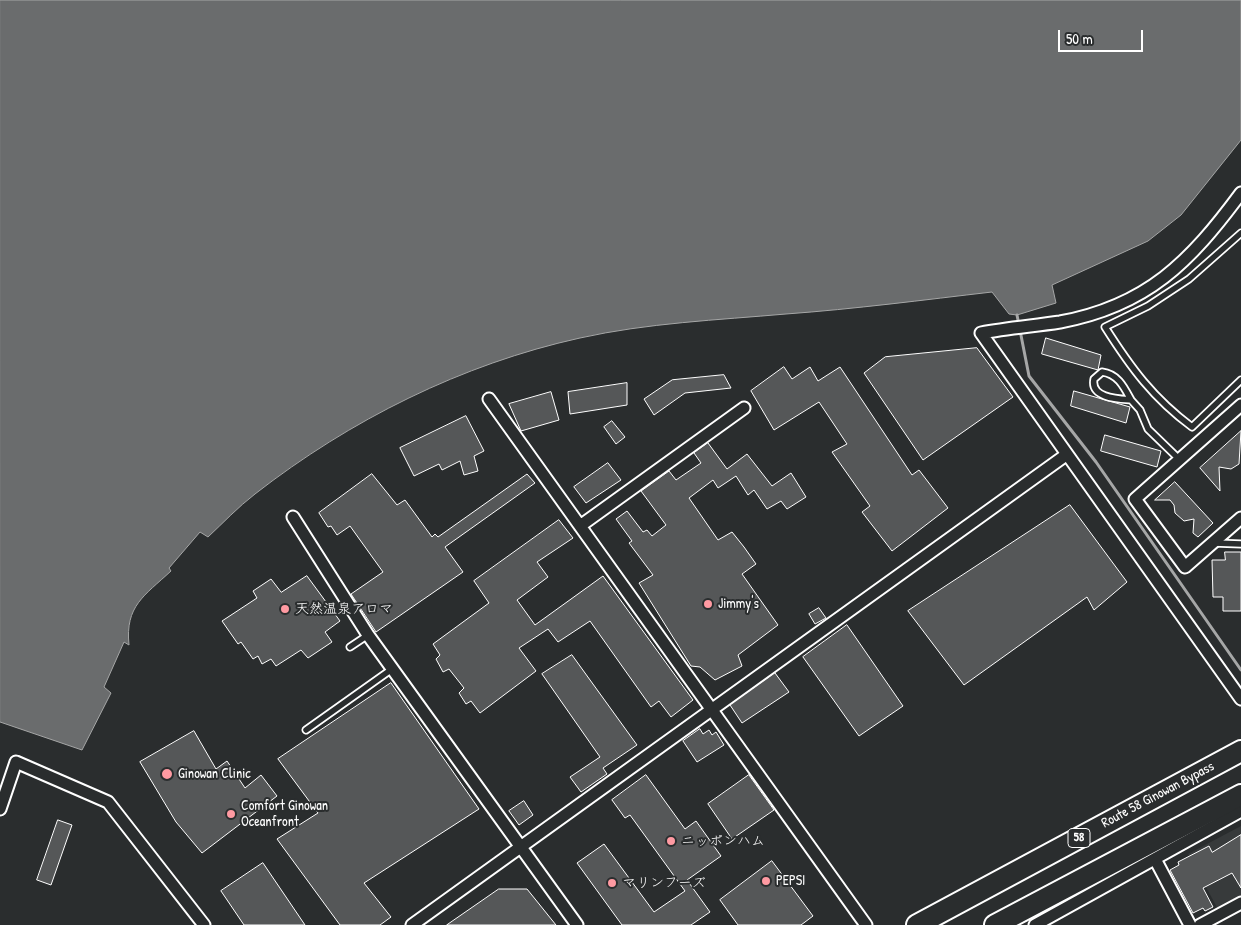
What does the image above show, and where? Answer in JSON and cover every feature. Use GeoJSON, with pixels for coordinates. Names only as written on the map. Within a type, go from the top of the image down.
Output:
{"type":"FeatureCollection","features":[{"type":"Feature","properties":{"kind":"highway","name":"Route 58 Ginowan Bypass"},"geometry":{"type":"LineString","coordinates":[[917,925],[1241,751]]}},
{"type":"Feature","properties":{"kind":"highway"},"geometry":{"type":"LineString","coordinates":[[995,925],[1241,795]]}},
{"type":"Feature","properties":{"kind":"street"},"geometry":{"type":"LineString","coordinates":[[1241,193],[1189,257],[1168,277],[1141,293],[1106,310],[1060,322],[981,333],[1241,699]]}},
{"type":"Feature","properties":{"kind":"street"},"geometry":{"type":"LineString","coordinates":[[489,400],[866,925]]}},
{"type":"Feature","properties":{"kind":"street"},"geometry":{"type":"LineString","coordinates":[[1241,405],[1136,499],[1185,567],[1241,518]]}},
{"type":"Feature","properties":{"kind":"street"},"geometry":{"type":"LineString","coordinates":[[580,526],[744,408]]}},
{"type":"Feature","properties":{"kind":"street"},"geometry":{"type":"LineString","coordinates":[[412,925],[1066,454]]}},
{"type":"Feature","properties":{"kind":"street"},"geometry":{"type":"LineString","coordinates":[[294,517],[368,635],[577,925]]}},
{"type":"Feature","properties":{"kind":"street"},"geometry":{"type":"LineString","coordinates":[[0,809],[16,762],[108,802],[204,925]]}},
{"type":"Feature","properties":{"kind":"street"},"geometry":{"type":"LineString","coordinates":[[1035,925],[1241,811]]}},
{"type":"Feature","properties":{"kind":"street"},"geometry":{"type":"LineString","coordinates":[[1155,859],[1190,925]]}},
{"type":"Feature","properties":{"kind":"street"},"geometry":{"type":"LineString","coordinates":[[1200,925],[1241,903]]}},
{"type":"Feature","properties":{"kind":"lane"},"geometry":{"type":"LineString","coordinates":[[1240,382],[1192,427],[1170,411],[1147,388],[1105,327],[1148,306],[1189,279],[1241,233]]}},
{"type":"Feature","properties":{"kind":"lane"},"geometry":{"type":"LineString","coordinates":[[1131,400],[1116,399],[1096,392],[1094,379],[1102,372],[1110,373],[1121,382],[1131,400],[1140,410],[1148,429],[1180,460]]}},
{"type":"Feature","properties":{"kind":"lane"},"geometry":{"type":"LineString","coordinates":[[1212,542],[1241,544]]}},
{"type":"Feature","properties":{"kind":"lane"},"geometry":{"type":"LineString","coordinates":[[350,647],[368,635]]}},
{"type":"Feature","properties":{"kind":"lane"},"geometry":{"type":"LineString","coordinates":[[306,730],[392,669]]}},
{"type":"Feature","properties":{"kind":"shaded area"},"geometry":{"type":"Polygon","coordinates":[[[0,0],[1241,0],[1241,140],[1181,215],[1148,241],[1052,285],[1056,303],[1017,315],[1009,314],[992,292],[838,310],[683,323],[605,333],[536,349],[493,363],[450,379],[368,419],[291,467],[249,499],[208,537],[200,532],[169,568],[171,571],[138,603],[130,620],[129,645],[124,642],[104,687],[111,693],[82,750],[0,722],[0,0]]]}},
{"type":"Feature","properties":{"kind":"shaded area"},"geometry":{"type":"Polygon","coordinates":[[[1241,826],[1241,899],[1219,911],[1188,854],[1241,826]]]}},
{"type":"Feature","properties":{"kind":"building"},"geometry":{"type":"Polygon","coordinates":[[[1046,338],[1101,355],[1098,370],[1042,354],[1046,338]]]}},
{"type":"Feature","properties":{"kind":"building"},"geometry":{"type":"Polygon","coordinates":[[[977,348],[1013,397],[923,460],[864,373],[885,357],[977,348]]]}},
{"type":"Feature","properties":{"kind":"building"},"geometry":{"type":"Polygon","coordinates":[[[784,367],[792,379],[810,367],[818,381],[840,367],[912,475],[919,470],[948,508],[892,551],[862,512],[870,506],[832,452],[847,444],[819,402],[774,430],[751,391],[784,367]]]}},
{"type":"Feature","properties":{"kind":"building"},"geometry":{"type":"Polygon","coordinates":[[[724,375],[731,388],[685,393],[654,415],[644,399],[672,380],[724,375]]]}},
{"type":"Feature","properties":{"kind":"building"},"geometry":{"type":"Polygon","coordinates":[[[627,383],[627,405],[570,414],[568,392],[627,383]]]}},
{"type":"Feature","properties":{"kind":"building"},"geometry":{"type":"Polygon","coordinates":[[[1074,391],[1130,407],[1126,423],[1071,406],[1074,391]]]}},
{"type":"Feature","properties":{"kind":"building"},"geometry":{"type":"Polygon","coordinates":[[[551,392],[559,420],[521,431],[509,404],[551,392]]]}},
{"type":"Feature","properties":{"kind":"building"},"geometry":{"type":"Polygon","coordinates":[[[466,416],[484,451],[474,456],[478,471],[464,475],[460,461],[442,470],[439,464],[414,476],[400,448],[466,416]]]}},
{"type":"Feature","properties":{"kind":"building"},"geometry":{"type":"Polygon","coordinates":[[[612,421],[625,437],[616,444],[604,427],[612,421]]]}},
{"type":"Feature","properties":{"kind":"building"},"geometry":{"type":"Polygon","coordinates":[[[1241,431],[1239,464],[1231,469],[1219,467],[1220,491],[1200,468],[1241,431]]]}},
{"type":"Feature","properties":{"kind":"building"},"geometry":{"type":"Polygon","coordinates":[[[1105,435],[1161,451],[1157,467],[1101,451],[1105,435]]]}},
{"type":"Feature","properties":{"kind":"building"},"geometry":{"type":"Polygon","coordinates":[[[708,443],[727,469],[747,454],[772,486],[791,473],[806,497],[787,509],[781,501],[767,509],[754,490],[748,495],[736,476],[718,488],[713,480],[689,498],[718,540],[732,532],[756,564],[742,574],[778,625],[738,655],[742,666],[715,680],[700,667],[691,666],[639,583],[653,575],[629,543],[632,541],[616,519],[627,511],[643,532],[647,530],[652,536],[666,525],[641,491],[669,471],[676,480],[701,463],[694,453],[708,443]]]}},
{"type":"Feature","properties":{"kind":"building"},"geometry":{"type":"Polygon","coordinates":[[[608,463],[621,480],[586,503],[574,487],[608,463]]]}},
{"type":"Feature","properties":{"kind":"building"},"geometry":{"type":"Polygon","coordinates":[[[372,474],[397,505],[405,500],[432,537],[435,534],[438,537],[527,474],[535,483],[445,547],[463,572],[376,632],[351,594],[383,572],[350,526],[337,535],[331,526],[328,527],[319,513],[372,474]]]}},
{"type":"Feature","properties":{"kind":"building"},"geometry":{"type":"Polygon","coordinates":[[[1175,482],[1213,523],[1198,537],[1193,533],[1194,519],[1184,521],[1175,513],[1174,505],[1170,500],[1155,500],[1175,482]]]}},
{"type":"Feature","properties":{"kind":"building"},"geometry":{"type":"Polygon","coordinates":[[[1070,505],[1127,582],[1094,610],[1087,597],[964,685],[908,611],[1070,505]]]}},
{"type":"Feature","properties":{"kind":"building"},"geometry":{"type":"Polygon","coordinates":[[[559,520],[573,538],[537,562],[548,577],[517,600],[535,625],[603,576],[693,700],[671,717],[659,701],[651,707],[590,621],[558,642],[548,629],[519,648],[536,671],[480,713],[471,701],[466,704],[459,693],[464,688],[449,669],[443,672],[436,659],[440,655],[433,644],[489,603],[474,581],[559,520]]]}},
{"type":"Feature","properties":{"kind":"building"},"geometry":{"type":"Polygon","coordinates":[[[1225,552],[1241,552],[1241,611],[1223,611],[1223,597],[1213,597],[1212,560],[1225,560],[1225,552]]]}},
{"type":"Feature","properties":{"kind":"building","name":"天然温泉アロマ"},"geometry":{"type":"Polygon","coordinates":[[[307,576],[340,621],[325,632],[332,642],[308,658],[301,650],[276,666],[271,659],[262,664],[258,656],[253,659],[241,642],[238,644],[222,621],[257,598],[253,591],[271,579],[281,592],[307,576]]]}},
{"type":"Feature","properties":{"kind":"building"},"geometry":{"type":"Polygon","coordinates":[[[819,608],[826,618],[815,624],[809,614],[819,608]]]}},
{"type":"Feature","properties":{"kind":"building"},"geometry":{"type":"Polygon","coordinates":[[[847,625],[903,706],[859,736],[803,657],[847,625]]]}},
{"type":"Feature","properties":{"kind":"building"},"geometry":{"type":"Polygon","coordinates":[[[572,655],[637,745],[603,768],[607,774],[581,792],[570,777],[600,757],[542,674],[572,655]]]}},
{"type":"Feature","properties":{"kind":"building"},"geometry":{"type":"Polygon","coordinates":[[[775,673],[789,692],[742,723],[730,705],[775,673]]]}},
{"type":"Feature","properties":{"kind":"building"},"geometry":{"type":"Polygon","coordinates":[[[391,683],[479,809],[364,883],[391,917],[380,925],[340,925],[277,839],[318,813],[278,759],[391,683]]]}},
{"type":"Feature","properties":{"kind":"building"},"geometry":{"type":"Polygon","coordinates":[[[700,729],[703,734],[709,730],[712,735],[716,732],[724,745],[697,762],[683,741],[700,729]]]}},
{"type":"Feature","properties":{"kind":"building"},"geometry":{"type":"Polygon","coordinates":[[[194,731],[216,769],[227,761],[245,788],[261,775],[277,796],[202,853],[176,822],[140,762],[194,731]]]}},
{"type":"Feature","properties":{"kind":"building"},"geometry":{"type":"Polygon","coordinates":[[[646,775],[685,829],[696,821],[721,856],[687,880],[710,912],[691,925],[622,925],[577,863],[604,844],[654,912],[685,891],[630,815],[625,818],[612,800],[646,775]]]}},
{"type":"Feature","properties":{"kind":"building"},"geometry":{"type":"Polygon","coordinates":[[[749,775],[774,810],[732,839],[708,804],[749,775]]]}},
{"type":"Feature","properties":{"kind":"building"},"geometry":{"type":"Polygon","coordinates":[[[524,801],[533,815],[519,825],[509,811],[524,801]]]}},
{"type":"Feature","properties":{"kind":"building"},"geometry":{"type":"Polygon","coordinates":[[[58,820],[72,825],[51,885],[37,880],[58,820]]]}},
{"type":"Feature","properties":{"kind":"building"},"geometry":{"type":"Polygon","coordinates":[[[1241,835],[1241,888],[1232,873],[1203,888],[1213,907],[1205,911],[1203,908],[1193,913],[1170,870],[1179,865],[1178,862],[1209,846],[1212,852],[1241,835]]]}},
{"type":"Feature","properties":{"kind":"building","name":"PEPSI"},"geometry":{"type":"Polygon","coordinates":[[[772,861],[813,916],[801,925],[738,925],[720,900],[772,861]]]}},
{"type":"Feature","properties":{"kind":"building"},"geometry":{"type":"Polygon","coordinates":[[[263,863],[305,925],[244,925],[221,891],[263,863]]]}},
{"type":"Feature","properties":{"kind":"building"},"geometry":{"type":"Polygon","coordinates":[[[499,889],[527,889],[556,925],[447,925],[499,889]]]}},
{"type":"Feature","properties":{"kind":"waterway"},"geometry":{"type":"LineString","coordinates":[[1017,315],[1029,376],[1096,462],[1241,670]]}},
{"type":"Feature","properties":{"kind":"place","name":"Jimmy's"},"geometry":{"type":"Point","coordinates":[708,604]}},
{"type":"Feature","properties":{"kind":"place","name":"天然温泉アロマ"},"geometry":{"type":"Point","coordinates":[285,609]}},
{"type":"Feature","properties":{"kind":"place","name":"Ginowan Clinic"},"geometry":{"type":"Point","coordinates":[167,774]}},
{"type":"Feature","properties":{"kind":"place","name":"Comfort Ginowan Oceanfront"},"geometry":{"type":"Point","coordinates":[231,814]}},
{"type":"Feature","properties":{"kind":"place","name":"ニッポンハム"},"geometry":{"type":"Point","coordinates":[671,841]}},
{"type":"Feature","properties":{"kind":"place","name":"PEPSI"},"geometry":{"type":"Point","coordinates":[766,881]}},
{"type":"Feature","properties":{"kind":"place","name":"マリンフーズ"},"geometry":{"type":"Point","coordinates":[612,883]}}]}
